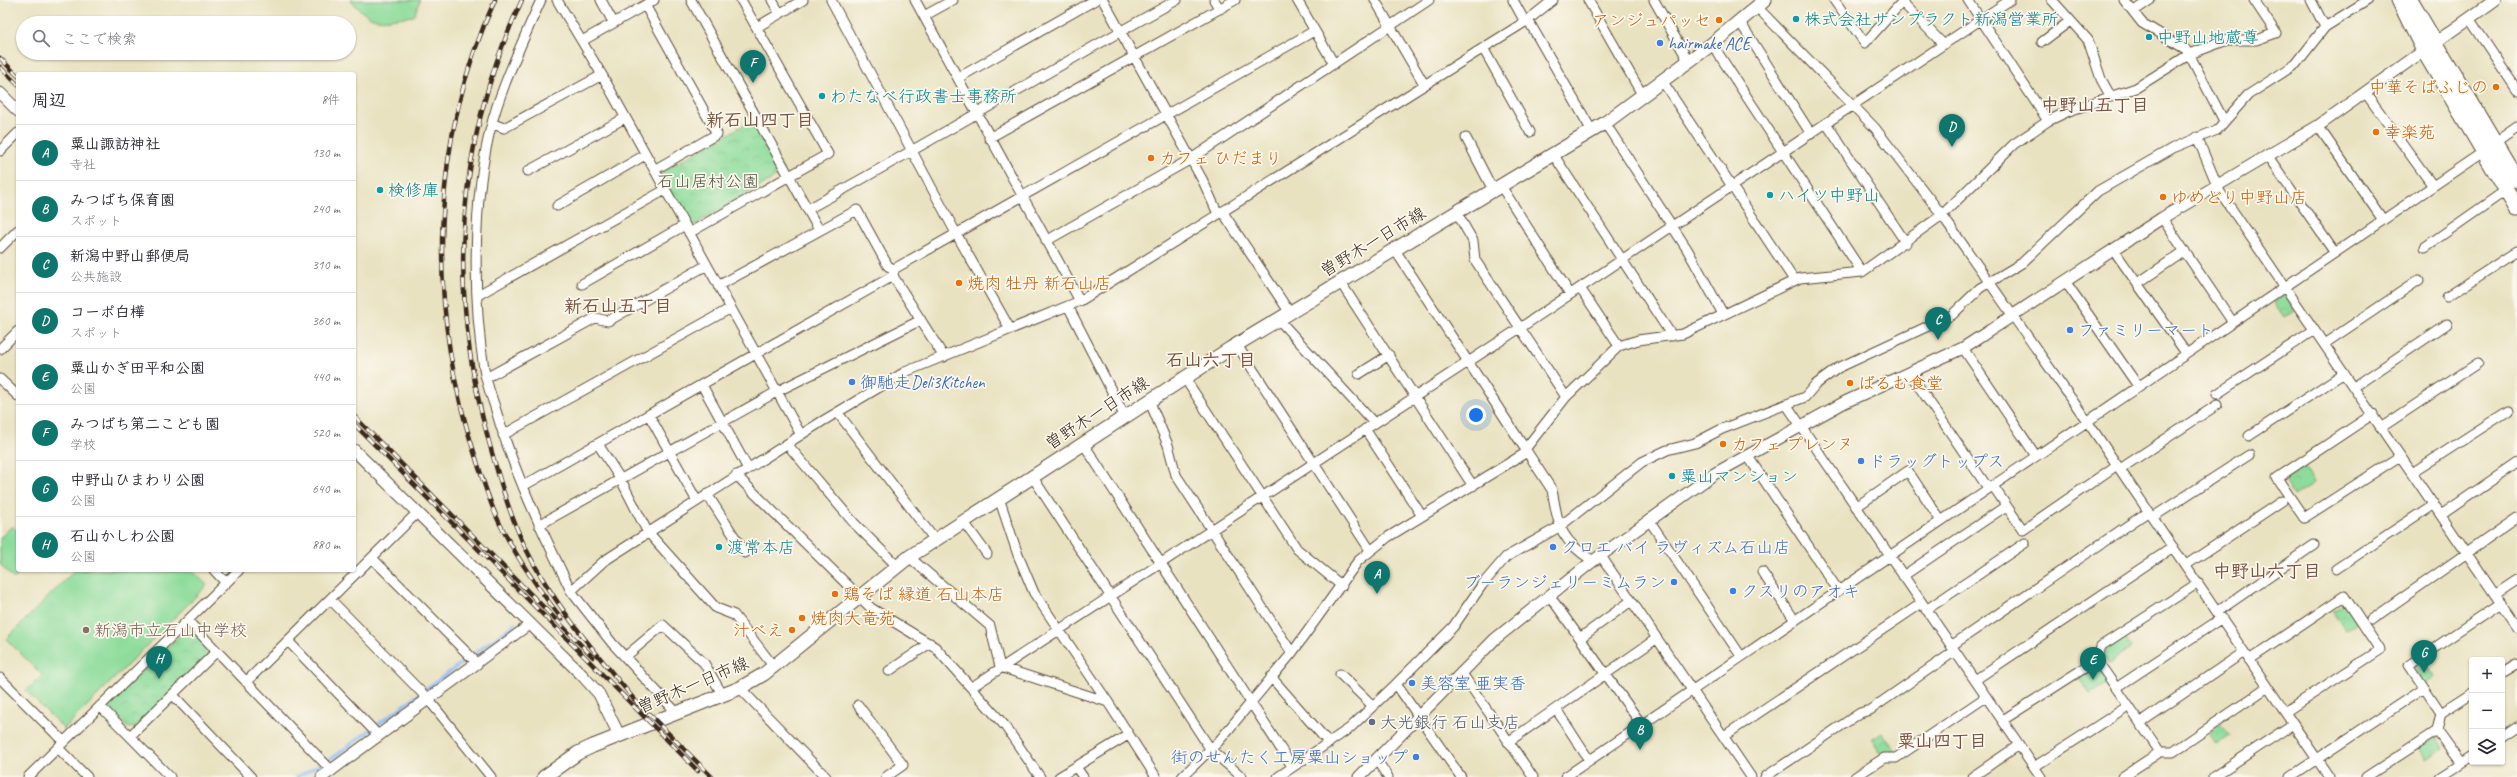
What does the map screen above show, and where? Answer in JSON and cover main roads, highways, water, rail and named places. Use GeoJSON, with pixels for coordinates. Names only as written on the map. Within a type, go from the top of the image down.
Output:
{"type":"FeatureCollection","features":[{"type":"Feature","properties":{"kind":"main road"},"geometry":{"type":"LineString","coordinates":[[2399,0],[2430,47],[2488,148],[2505,190],[2517,208]]}},
{"type":"Feature","properties":{"kind":"main road"},"geometry":{"type":"LineString","coordinates":[[2410,0],[2430,47]]}},
{"type":"Feature","properties":{"kind":"main road","name":"曽野木一日市線"},"geometry":{"type":"LineString","coordinates":[[544,777],[578,753],[676,712],[740,688],[774,667],[858,597],[909,557],[1184,377],[1605,123],[1689,62],[1740,22],[1761,3]]}},
{"type":"Feature","properties":{"kind":"main road"},"geometry":{"type":"LineString","coordinates":[[2488,148],[2517,180]]}},
{"type":"Feature","properties":{"kind":"waterway"},"geometry":{"type":"LineString","coordinates":[[297,777],[332,758],[515,624]]}},
{"type":"Feature","properties":{"kind":"railway"},"geometry":{"type":"LineString","coordinates":[[495,0],[474,54],[458,110],[447,166],[442,224],[443,282],[448,340],[459,396],[474,452],[493,508],[522,563],[562,619]]}},
{"type":"Feature","properties":{"kind":"railway"},"geometry":{"type":"LineString","coordinates":[[522,0],[500,54],[483,108],[471,163],[465,218],[463,274],[467,330],[476,386],[489,442],[509,508],[536,569],[577,629],[638,704]]}},
{"type":"Feature","properties":{"kind":"railway"},"geometry":{"type":"LineString","coordinates":[[0,58],[16,74]]}},
{"type":"Feature","properties":{"kind":"railway"},"geometry":{"type":"LineString","coordinates":[[0,67],[16,83]]}},
{"type":"Feature","properties":{"kind":"railway"},"geometry":{"type":"LineString","coordinates":[[356,418],[593,657]]}},
{"type":"Feature","properties":{"kind":"railway"},"geometry":{"type":"LineString","coordinates":[[356,426],[698,771]]}},
{"type":"Feature","properties":{"kind":"railway"},"geometry":{"type":"LineString","coordinates":[[635,700],[712,777]]}},
{"type":"Feature","properties":{"kind":"place","name":"株式会社サンプラクト新潟営業所"},"geometry":{"type":"Point","coordinates":[1796,19]}},
{"type":"Feature","properties":{"kind":"place","name":"アンジュパッセ"},"geometry":{"type":"Point","coordinates":[1719,20]}},
{"type":"Feature","properties":{"kind":"place","name":"中野山地蔵尊"},"geometry":{"type":"Point","coordinates":[2149,37]}},
{"type":"Feature","properties":{"kind":"place","name":"hairmake ACE"},"geometry":{"type":"Point","coordinates":[1660,43]}},
{"type":"Feature","properties":{"kind":"place","name":"みつばち第二こども園"},"geometry":{"type":"Point","coordinates":[753,83]}},
{"type":"Feature","properties":{"kind":"place","name":"中華そばふじの"},"geometry":{"type":"Point","coordinates":[2496,87]}},
{"type":"Feature","properties":{"kind":"place","name":"わたなべ行政書士事務所"},"geometry":{"type":"Point","coordinates":[822,96]}},
{"type":"Feature","properties":{"kind":"place","name":"幸楽苑"},"geometry":{"type":"Point","coordinates":[2376,132]}},
{"type":"Feature","properties":{"kind":"place","name":"コーポ白樺"},"geometry":{"type":"Point","coordinates":[1952,147]}},
{"type":"Feature","properties":{"kind":"place","name":"カフェ ひだまり"},"geometry":{"type":"Point","coordinates":[1151,158]}},
{"type":"Feature","properties":{"kind":"place","name":"検修庫"},"geometry":{"type":"Point","coordinates":[380,190]}},
{"type":"Feature","properties":{"kind":"place","name":"ハイツ中野山"},"geometry":{"type":"Point","coordinates":[1770,195]}},
{"type":"Feature","properties":{"kind":"place","name":"ゆめどり中野山店"},"geometry":{"type":"Point","coordinates":[2163,197]}},
{"type":"Feature","properties":{"kind":"place","name":"焼肉 牡丹 新石山店"},"geometry":{"type":"Point","coordinates":[959,283]}},
{"type":"Feature","properties":{"kind":"place","name":"ファミリーマート"},"geometry":{"type":"Point","coordinates":[2070,330]}},
{"type":"Feature","properties":{"kind":"place","name":"新潟中野山郵便局"},"geometry":{"type":"Point","coordinates":[1938,340]}},
{"type":"Feature","properties":{"kind":"place","name":"御馳走Deli3Kitchen"},"geometry":{"type":"Point","coordinates":[852,382]}},
{"type":"Feature","properties":{"kind":"place","name":"ばるむ食堂"},"geometry":{"type":"Point","coordinates":[1850,383]}},
{"type":"Feature","properties":{"kind":"place","name":"カフェ プレンヌ"},"geometry":{"type":"Point","coordinates":[1723,444]}},
{"type":"Feature","properties":{"kind":"place","name":"ドラッグトップス"},"geometry":{"type":"Point","coordinates":[1861,461]}},
{"type":"Feature","properties":{"kind":"place","name":"粟山マンション"},"geometry":{"type":"Point","coordinates":[1672,476]}},
{"type":"Feature","properties":{"kind":"place","name":"渡常本店"},"geometry":{"type":"Point","coordinates":[719,547]}},
{"type":"Feature","properties":{"kind":"place","name":"クロエ バイ ラヴィズム石山店"},"geometry":{"type":"Point","coordinates":[1553,547]}},
{"type":"Feature","properties":{"kind":"place","name":"ブーランジェリーミムラン"},"geometry":{"type":"Point","coordinates":[1674,582]}},
{"type":"Feature","properties":{"kind":"place","name":"クスリのアオキ"},"geometry":{"type":"Point","coordinates":[1733,591]}},
{"type":"Feature","properties":{"kind":"place","name":"鶏そば 縁道 石山本店"},"geometry":{"type":"Point","coordinates":[835,594]}},
{"type":"Feature","properties":{"kind":"place","name":"粟山諏訪神社"},"geometry":{"type":"Point","coordinates":[1377,594]}},
{"type":"Feature","properties":{"kind":"place","name":"焼肉大竜苑"},"geometry":{"type":"Point","coordinates":[802,618]}},
{"type":"Feature","properties":{"kind":"place","name":"新潟市立石山中学校"},"geometry":{"type":"Point","coordinates":[86,630]}},
{"type":"Feature","properties":{"kind":"place","name":"汁べえ"},"geometry":{"type":"Point","coordinates":[792,630]}},
{"type":"Feature","properties":{"kind":"place","name":"中野山ひまわり公園"},"geometry":{"type":"Point","coordinates":[2424,673]}},
{"type":"Feature","properties":{"kind":"place","name":"石山かしわ公園"},"geometry":{"type":"Point","coordinates":[159,679]}},
{"type":"Feature","properties":{"kind":"place","name":"粟山かぎ田平和公園"},"geometry":{"type":"Point","coordinates":[2093,680]}},
{"type":"Feature","properties":{"kind":"place","name":"美容室 亜実香"},"geometry":{"type":"Point","coordinates":[1412,683]}},
{"type":"Feature","properties":{"kind":"place","name":"大光銀行 石山支店"},"geometry":{"type":"Point","coordinates":[1372,722]}},
{"type":"Feature","properties":{"kind":"place","name":"みつばち保育園"},"geometry":{"type":"Point","coordinates":[1640,750]}},
{"type":"Feature","properties":{"kind":"place","name":"街のせんたく工房粟山ショップ"},"geometry":{"type":"Point","coordinates":[1416,757]}},
{"type":"Feature","properties":{"kind":"district","name":"中野山五丁目"},"geometry":{"type":"Point","coordinates":[2095,105]}},
{"type":"Feature","properties":{"kind":"district","name":"新石山四丁目"},"geometry":{"type":"Point","coordinates":[760,120]}},
{"type":"Feature","properties":{"kind":"district","name":"新石山五丁目"},"geometry":{"type":"Point","coordinates":[618,306]}},
{"type":"Feature","properties":{"kind":"district","name":"石山六丁目"},"geometry":{"type":"Point","coordinates":[1211,360]}},
{"type":"Feature","properties":{"kind":"district","name":"中野山六丁目"},"geometry":{"type":"Point","coordinates":[2267,571]}},
{"type":"Feature","properties":{"kind":"district","name":"粟山四丁目"},"geometry":{"type":"Point","coordinates":[1942,741]}},
{"type":"Feature","properties":{"kind":"park label","name":"石山居村公園"},"geometry":{"type":"Point","coordinates":[708,181]}}]}
